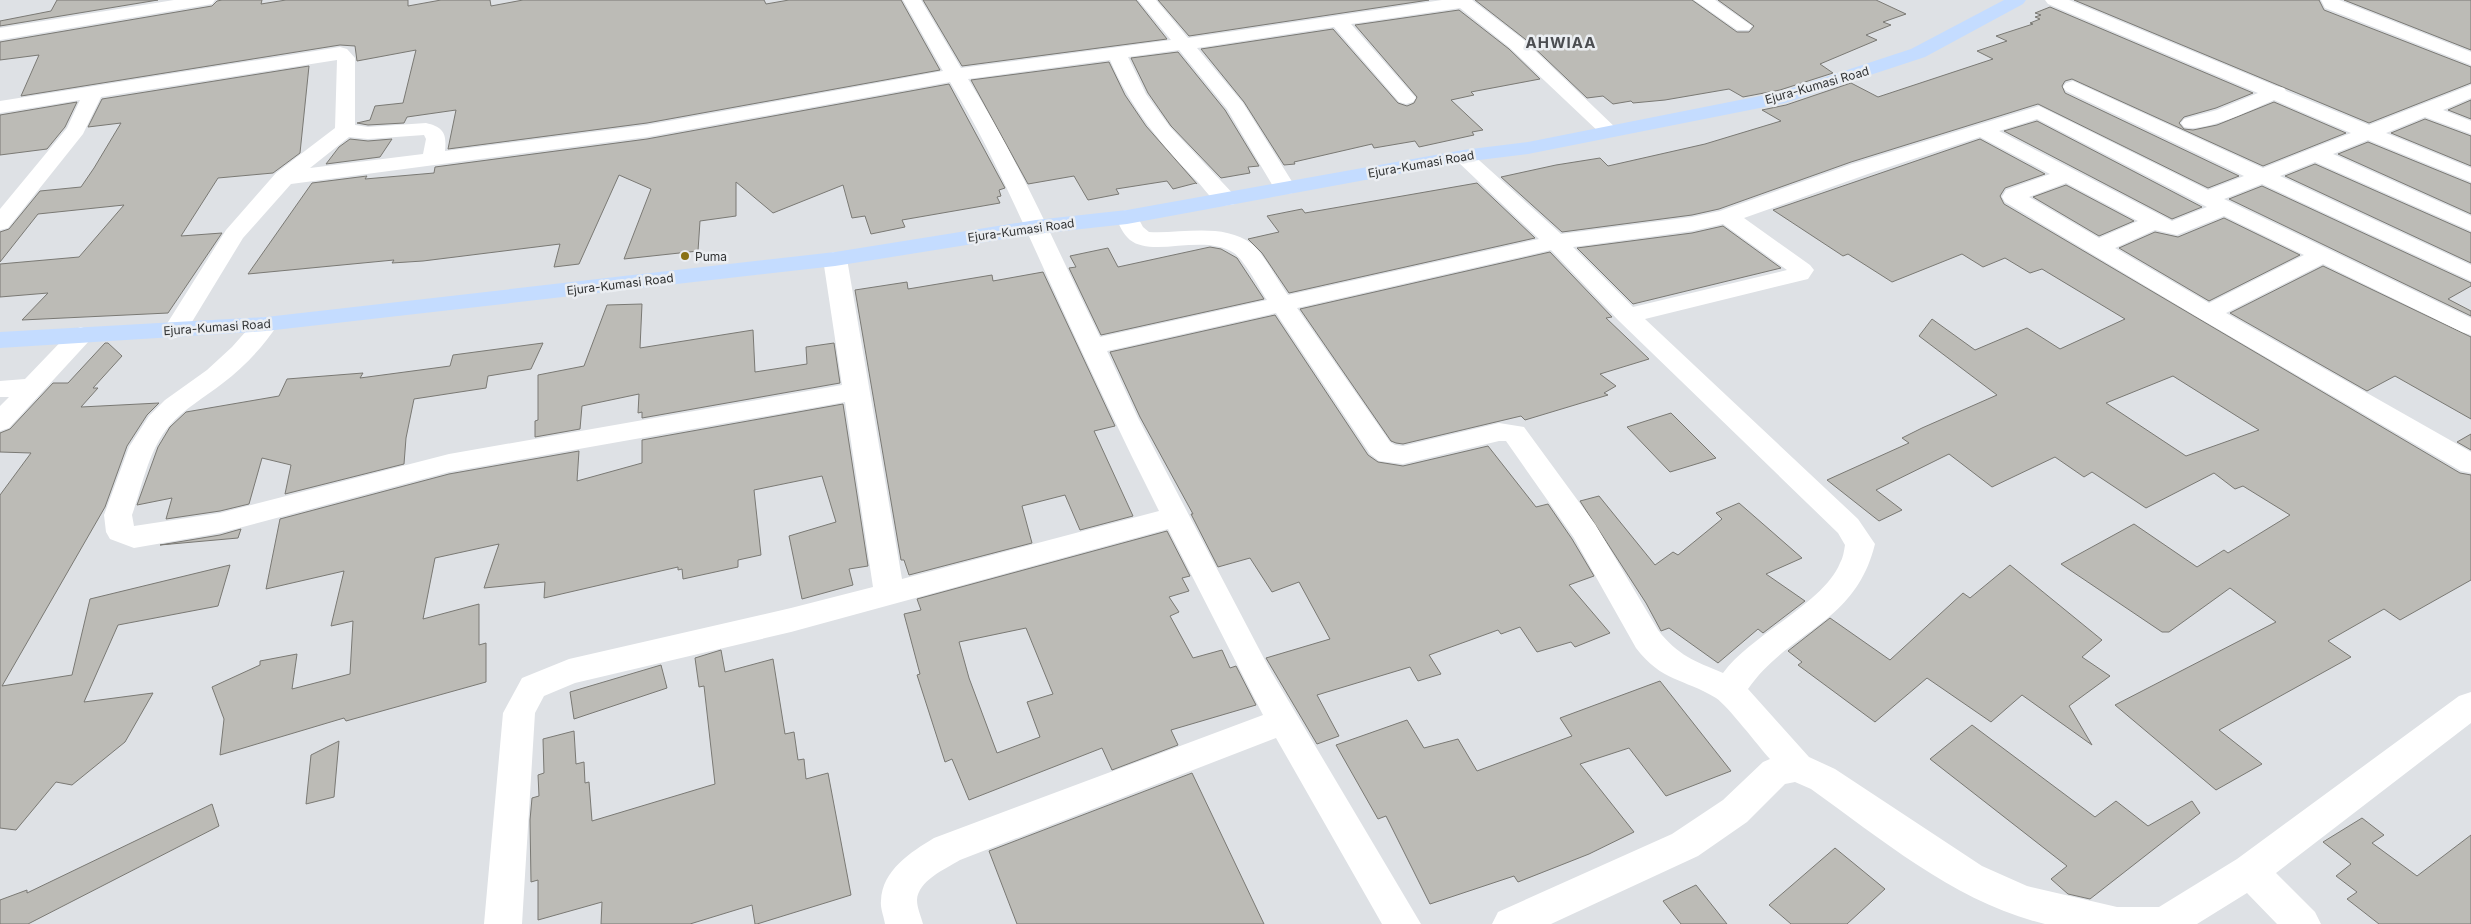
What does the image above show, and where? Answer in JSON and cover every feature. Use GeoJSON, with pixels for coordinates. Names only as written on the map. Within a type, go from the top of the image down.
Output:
{"type":"FeatureCollection","features":[{"type":"Feature","properties":{"kind":"main road","name":"Ejura-Kumasi Road"},"geometry":{"type":"LineString","coordinates":[[0,340],[266,324],[836,259],[1036,227],[1127,217],[1462,156],[1528,148],[1785,97],[1918,53],[2014,0]]}},
{"type":"Feature","properties":{"kind":"street"},"geometry":{"type":"LineString","coordinates":[[0,34],[206,0]]}},
{"type":"Feature","properties":{"kind":"street"},"geometry":{"type":"LineString","coordinates":[[912,0],[928,32],[974,105],[1036,227],[1124,418],[1282,721],[1402,924]]}},
{"type":"Feature","properties":{"kind":"street"},"geometry":{"type":"LineString","coordinates":[[1148,0],[1236,107],[1285,188]]}},
{"type":"Feature","properties":{"kind":"street"},"geometry":{"type":"LineString","coordinates":[[1703,0],[1743,26]]}},
{"type":"Feature","properties":{"kind":"street"},"geometry":{"type":"LineString","coordinates":[[2054,0],[2277,92],[2471,176]]}},
{"type":"Feature","properties":{"kind":"street"},"geometry":{"type":"LineString","coordinates":[[2330,0],[2331,4],[2471,59]]}},
{"type":"Feature","properties":{"kind":"street"},"geometry":{"type":"LineString","coordinates":[[284,178],[647,131],[955,75],[1185,44],[1471,1],[1609,131]]}},
{"type":"Feature","properties":{"kind":"street"},"geometry":{"type":"LineString","coordinates":[[1338,20],[1406,98]]}},
{"type":"Feature","properties":{"kind":"street"},"geometry":{"type":"LineString","coordinates":[[1116,52],[1124,73],[1154,121],[1198,171],[1227,199]]}},
{"type":"Feature","properties":{"kind":"street"},"geometry":{"type":"LineString","coordinates":[[0,107],[340,53],[346,58],[345,130]]}},
{"type":"Feature","properties":{"kind":"street"},"geometry":{"type":"LineString","coordinates":[[2072,87],[2471,274]]}},
{"type":"Feature","properties":{"kind":"street"},"geometry":{"type":"LineString","coordinates":[[0,223],[76,130],[94,91]]}},
{"type":"Feature","properties":{"kind":"street"},"geometry":{"type":"LineString","coordinates":[[1981,130],[2154,222],[2177,228],[2262,176],[2471,91]]}},
{"type":"Feature","properties":{"kind":"street"},"geometry":{"type":"LineString","coordinates":[[2191,124],[2224,114],[2277,92]]}},
{"type":"Feature","properties":{"kind":"street"},"geometry":{"type":"LineString","coordinates":[[2426,110],[2471,128]]}},
{"type":"Feature","properties":{"kind":"street"},"geometry":{"type":"LineString","coordinates":[[1092,348],[1556,242],[1692,224],[1727,216],[1860,169],[2039,112],[2217,203],[2471,327]]}},
{"type":"Feature","properties":{"kind":"street"},"geometry":{"type":"LineString","coordinates":[[175,330],[234,235],[284,178],[345,130],[368,134],[426,129],[434,132],[436,139],[433,158]]}},
{"type":"Feature","properties":{"kind":"street"},"geometry":{"type":"LineString","coordinates":[[2315,154],[2471,224]]}},
{"type":"Feature","properties":{"kind":"street"},"geometry":{"type":"LineString","coordinates":[[1462,156],[1556,242],[1628,316],[1848,526],[1860,544],[1854,566],[1835,593],[1745,668],[1729,690]]}},
{"type":"Feature","properties":{"kind":"street"},"geometry":{"type":"LineString","coordinates":[[2065,176],[2014,195],[2013,198],[2208,313],[2471,464]]}},
{"type":"Feature","properties":{"kind":"street"},"geometry":{"type":"LineString","coordinates":[[1628,316],[1800,274],[1802,270],[1727,216]]}},
{"type":"Feature","properties":{"kind":"street"},"geometry":{"type":"LineString","coordinates":[[1127,217],[1132,229],[1140,237],[1156,239],[1217,238],[1235,242],[1245,250],[1380,448],[1389,454],[1403,455],[1500,432],[1514,434],[1524,445],[1585,531],[1647,639],[1660,655],[1675,666],[1729,690],[1796,767],[1823,779],[1894,829],[1970,878],[2024,902],[2116,924],[2164,924],[2250,871],[2471,705]]}},
{"type":"Feature","properties":{"kind":"street"},"geometry":{"type":"LineString","coordinates":[[2098,247],[2154,222]]}},
{"type":"Feature","properties":{"kind":"street"},"geometry":{"type":"LineString","coordinates":[[2208,313],[2323,255]]}},
{"type":"Feature","properties":{"kind":"street"},"geometry":{"type":"LineString","coordinates":[[836,259],[882,564],[889,594]]}},
{"type":"Feature","properties":{"kind":"street"},"geometry":{"type":"LineString","coordinates":[[266,324],[241,353],[216,376],[174,406],[158,422],[143,446],[118,515],[120,532],[134,536],[220,522],[449,463],[857,391]]}},
{"type":"Feature","properties":{"kind":"street"},"geometry":{"type":"LineString","coordinates":[[0,422],[81,335]]}},
{"type":"Feature","properties":{"kind":"street"},"geometry":{"type":"LineString","coordinates":[[0,388],[34,387]]}},
{"type":"Feature","properties":{"kind":"street"},"geometry":{"type":"LineString","coordinates":[[503,924],[519,713],[533,687],[569,672],[791,620],[1175,517]]}},
{"type":"Feature","properties":{"kind":"street"},"geometry":{"type":"LineString","coordinates":[[904,924],[899,901],[906,879],[917,867],[946,849],[1282,721]]}},
{"type":"Feature","properties":{"kind":"street"},"geometry":{"type":"LineString","coordinates":[[1511,924],[1685,845],[1736,811],[1775,772],[1796,767]]}},
{"type":"Feature","properties":{"kind":"street"},"geometry":{"type":"LineString","coordinates":[[2250,871],[2302,924]]}},
{"type":"Feature","properties":{"kind":"building"},"geometry":{"type":"Polygon","coordinates":[[[57,0],[158,0],[0,26],[0,21],[51,11],[57,0]]]}},
{"type":"Feature","properties":{"kind":"building"},"geometry":{"type":"Polygon","coordinates":[[[262,0],[261,4],[286,0],[408,0],[408,6],[441,0],[490,0],[491,6],[523,0],[764,0],[766,4],[789,0],[901,0],[940,70],[647,123],[448,149],[456,110],[407,117],[404,123],[368,125],[357,123],[370,120],[375,106],[403,103],[416,50],[357,61],[355,46],[340,45],[21,96],[39,55],[0,60],[0,42],[212,6],[217,1],[262,0]]]}},
{"type":"Feature","properties":{"kind":"building"},"geometry":{"type":"Polygon","coordinates":[[[923,0],[1136,0],[1167,39],[962,66],[923,0]]]}},
{"type":"Feature","properties":{"kind":"building"},"geometry":{"type":"Polygon","coordinates":[[[1158,0],[1429,0],[1189,36],[1158,0]]]}},
{"type":"Feature","properties":{"kind":"building"},"geometry":{"type":"Polygon","coordinates":[[[1475,0],[1692,0],[1737,32],[1749,32],[1754,26],[1718,0],[1876,0],[1906,14],[1883,22],[1891,25],[1866,35],[1877,40],[1820,64],[1833,73],[1780,90],[1743,97],[1729,89],[1665,100],[1633,103],[1631,101],[1613,104],[1603,96],[1587,98],[1525,39],[1475,0]]]}},
{"type":"Feature","properties":{"kind":"building"},"geometry":{"type":"Polygon","coordinates":[[[2074,0],[2319,0],[2324,10],[2471,67],[2471,83],[2369,123],[2074,0]]]}},
{"type":"Feature","properties":{"kind":"building"},"geometry":{"type":"Polygon","coordinates":[[[2344,0],[2471,0],[2471,50],[2344,0]]]}},
{"type":"Feature","properties":{"kind":"building"},"geometry":{"type":"Polygon","coordinates":[[[2050,7],[2253,93],[2216,108],[2184,117],[2179,123],[2184,129],[2193,130],[2217,125],[2274,102],[2346,133],[2263,166],[2072,79],[2065,81],[2062,86],[2065,93],[2239,176],[2208,188],[2038,104],[1851,162],[1719,209],[1692,215],[1562,232],[1501,177],[1600,158],[1608,166],[1705,144],[1781,121],[1762,110],[1786,105],[1851,83],[1878,97],[1993,59],[1977,51],[2007,41],[1996,36],[2033,24],[2030,23],[2040,19],[2035,17],[2041,15],[2035,13],[2050,7]]]}},
{"type":"Feature","properties":{"kind":"building"},"geometry":{"type":"Polygon","coordinates":[[[1459,10],[1509,49],[1540,79],[1471,92],[1474,95],[1451,100],[1483,130],[1472,132],[1474,135],[1419,147],[1415,141],[1374,148],[1372,144],[1294,162],[1295,164],[1284,165],[1244,102],[1201,49],[1333,29],[1398,103],[1407,106],[1414,103],[1417,97],[1355,25],[1459,10]]]}},
{"type":"Feature","properties":{"kind":"building"},"geometry":{"type":"Polygon","coordinates":[[[1178,52],[1225,110],[1259,166],[1248,167],[1250,173],[1221,178],[1171,126],[1148,93],[1131,58],[1178,52]]]}},
{"type":"Feature","properties":{"kind":"building"},"geometry":{"type":"Polygon","coordinates":[[[1109,62],[1125,95],[1146,126],[1197,184],[1173,189],[1167,181],[1116,189],[1119,194],[1088,200],[1074,176],[1028,184],[971,80],[1109,62]]]}},
{"type":"Feature","properties":{"kind":"building"},"geometry":{"type":"Polygon","coordinates":[[[309,66],[300,153],[273,173],[218,178],[181,236],[222,233],[168,313],[22,320],[48,293],[0,297],[0,264],[79,257],[124,205],[38,214],[0,262],[0,232],[9,229],[40,191],[81,187],[94,168],[121,123],[88,127],[102,99],[309,66]]]}},
{"type":"Feature","properties":{"kind":"building"},"geometry":{"type":"Polygon","coordinates":[[[949,84],[1005,188],[999,190],[1001,196],[997,197],[1000,203],[902,220],[905,227],[871,234],[865,216],[852,218],[843,185],[773,213],[736,182],[736,216],[700,221],[698,251],[624,259],[651,189],[619,175],[579,264],[554,267],[560,244],[423,261],[392,263],[394,260],[248,274],[312,183],[367,176],[365,179],[434,173],[435,167],[647,139],[949,84]]]}},
{"type":"Feature","properties":{"kind":"building"},"geometry":{"type":"Polygon","coordinates":[[[2471,100],[2471,119],[2448,110],[2471,100]]]}},
{"type":"Feature","properties":{"kind":"building"},"geometry":{"type":"Polygon","coordinates":[[[77,102],[65,127],[47,149],[0,155],[0,115],[77,102]]]}},
{"type":"Feature","properties":{"kind":"building"},"geometry":{"type":"Polygon","coordinates":[[[2425,119],[2471,136],[2471,166],[2391,133],[2425,119]]]}},
{"type":"Feature","properties":{"kind":"building"},"geometry":{"type":"Polygon","coordinates":[[[2037,121],[2202,207],[2172,219],[2004,131],[2037,121]]]}},
{"type":"Feature","properties":{"kind":"building"},"geometry":{"type":"Polygon","coordinates":[[[350,139],[368,141],[392,139],[380,157],[326,164],[339,147],[350,139]]]}},
{"type":"Feature","properties":{"kind":"building"},"geometry":{"type":"Polygon","coordinates":[[[1980,139],[2045,174],[2005,188],[2000,196],[2004,204],[2460,473],[2471,475],[2471,580],[2400,620],[2384,609],[2328,641],[2351,657],[2219,730],[2262,764],[2216,790],[2115,705],[2276,622],[2230,588],[2169,632],[2162,632],[2061,564],[2134,524],[2197,567],[2224,550],[2228,553],[2290,515],[2243,486],[2235,489],[2214,473],[2146,508],[2092,472],[2084,477],[2055,457],[1992,487],[1949,454],[1876,490],[1902,510],[1879,521],[1827,480],[1909,443],[1902,438],[1922,428],[1997,395],[1919,336],[1932,319],[1975,350],[2027,328],[2060,349],[2125,319],[2042,269],[2030,273],[2005,258],[1983,267],[1962,254],[1892,282],[1848,254],[1843,256],[1773,210],[1980,139]],[[2173,376],[2106,403],[2186,456],[2259,430],[2173,376]]]}},
{"type":"Feature","properties":{"kind":"building"},"geometry":{"type":"Polygon","coordinates":[[[2368,142],[2471,184],[2471,214],[2338,154],[2368,142]]]}},
{"type":"Feature","properties":{"kind":"building"},"geometry":{"type":"Polygon","coordinates":[[[2315,164],[2471,233],[2471,263],[2285,176],[2315,164]]]}},
{"type":"Feature","properties":{"kind":"building"},"geometry":{"type":"Polygon","coordinates":[[[1477,183],[1535,238],[1289,293],[1262,253],[1248,239],[1279,232],[1267,216],[1302,209],[1305,213],[1477,183]]]}},
{"type":"Feature","properties":{"kind":"building"},"geometry":{"type":"Polygon","coordinates":[[[2066,185],[2134,221],[2099,236],[2033,197],[2066,185]]]}},
{"type":"Feature","properties":{"kind":"building"},"geometry":{"type":"Polygon","coordinates":[[[2262,186],[2471,283],[2471,286],[2448,299],[2471,311],[2471,316],[2229,199],[2262,186]]]}},
{"type":"Feature","properties":{"kind":"building"},"geometry":{"type":"Polygon","coordinates":[[[2224,218],[2300,255],[2209,301],[2119,248],[2155,232],[2178,237],[2224,218]]]}},
{"type":"Feature","properties":{"kind":"building"},"geometry":{"type":"Polygon","coordinates":[[[1723,226],[1781,268],[1633,304],[1577,248],[1692,233],[1723,226]]]}},
{"type":"Feature","properties":{"kind":"building"},"geometry":{"type":"Polygon","coordinates":[[[1210,247],[1221,249],[1237,258],[1264,299],[1101,335],[1069,268],[1076,267],[1070,256],[1108,248],[1118,267],[1210,247]]]}},
{"type":"Feature","properties":{"kind":"building"},"geometry":{"type":"Polygon","coordinates":[[[1550,252],[1612,317],[1606,318],[1649,359],[1600,374],[1616,386],[1604,393],[1608,395],[1525,420],[1521,416],[1403,444],[1391,441],[1300,309],[1550,252]]]}},
{"type":"Feature","properties":{"kind":"building"},"geometry":{"type":"Polygon","coordinates":[[[2323,266],[2471,337],[2471,419],[2395,376],[2367,391],[2230,313],[2323,266]]]}},
{"type":"Feature","properties":{"kind":"building"},"geometry":{"type":"Polygon","coordinates":[[[1043,272],[1115,426],[1094,431],[1133,516],[1080,530],[1065,495],[1022,506],[1032,543],[909,575],[904,560],[901,560],[855,290],[907,282],[908,289],[992,275],[993,281],[1043,272]]]}},
{"type":"Feature","properties":{"kind":"building"},"geometry":{"type":"Polygon","coordinates":[[[642,304],[640,348],[753,330],[755,372],[807,364],[806,347],[834,343],[840,383],[642,418],[642,412],[638,413],[639,394],[582,406],[580,429],[535,437],[535,421],[538,420],[538,375],[584,366],[607,305],[642,304]]]}},
{"type":"Feature","properties":{"kind":"building"},"geometry":{"type":"Polygon","coordinates":[[[1275,315],[1368,455],[1378,462],[1403,466],[1488,446],[1536,507],[1548,504],[1572,539],[1594,576],[1569,585],[1610,633],[1575,647],[1571,642],[1537,652],[1520,627],[1501,634],[1498,630],[1429,655],[1441,674],[1418,681],[1410,667],[1317,695],[1339,736],[1317,744],[1266,658],[1330,639],[1299,582],[1272,592],[1250,558],[1218,567],[1191,514],[1193,514],[1140,417],[1110,352],[1275,315]]]}},
{"type":"Feature","properties":{"kind":"building"},"geometry":{"type":"Polygon","coordinates":[[[105,343],[108,343],[122,356],[93,388],[98,388],[81,407],[159,403],[147,415],[127,446],[105,507],[2,686],[72,675],[90,599],[230,565],[218,606],[118,625],[84,702],[153,693],[125,742],[72,785],[56,782],[16,830],[0,828],[0,495],[31,453],[0,452],[0,433],[10,429],[53,383],[68,383],[105,343]]]}},
{"type":"Feature","properties":{"kind":"building"},"geometry":{"type":"Polygon","coordinates":[[[543,343],[531,369],[488,376],[486,388],[414,399],[406,438],[404,464],[285,494],[291,465],[262,458],[249,504],[220,511],[166,519],[172,498],[137,505],[158,447],[170,427],[186,412],[279,396],[287,379],[363,373],[360,378],[450,366],[453,355],[543,343]]]}},
{"type":"Feature","properties":{"kind":"building"},"geometry":{"type":"Polygon","coordinates":[[[843,404],[868,566],[849,569],[853,585],[802,599],[789,536],[836,522],[822,476],[754,490],[761,555],[738,560],[738,567],[683,579],[682,569],[678,570],[678,567],[544,598],[545,582],[484,588],[499,544],[435,558],[423,619],[479,604],[479,645],[486,643],[486,682],[346,721],[344,718],[220,755],[224,719],[212,687],[260,665],[260,661],[297,654],[292,689],[350,674],[353,621],[331,626],[344,571],[266,589],[280,519],[449,474],[579,451],[577,481],[642,463],[642,440],[843,404]]]}},
{"type":"Feature","properties":{"kind":"building"},"geometry":{"type":"Polygon","coordinates":[[[1671,413],[1716,458],[1670,472],[1627,427],[1671,413]]]}},
{"type":"Feature","properties":{"kind":"building"},"geometry":{"type":"Polygon","coordinates":[[[2471,434],[2471,450],[2457,442],[2471,434]]]}},
{"type":"Feature","properties":{"kind":"building"},"geometry":{"type":"Polygon","coordinates":[[[1599,496],[1655,565],[1673,552],[1678,555],[1722,519],[1716,513],[1739,503],[1802,558],[1766,574],[1805,601],[1763,633],[1758,629],[1718,663],[1669,628],[1661,631],[1646,603],[1580,501],[1599,496]]]}},
{"type":"Feature","properties":{"kind":"building"},"geometry":{"type":"Polygon","coordinates":[[[241,529],[238,538],[160,545],[220,535],[241,529]]]}},
{"type":"Feature","properties":{"kind":"building"},"geometry":{"type":"Polygon","coordinates":[[[1167,531],[1190,576],[1182,578],[1189,591],[1169,597],[1179,612],[1170,616],[1193,658],[1222,650],[1230,668],[1236,666],[1256,705],[1171,730],[1178,745],[1112,770],[1102,748],[969,800],[952,759],[945,762],[917,675],[920,674],[904,614],[921,610],[917,599],[1167,531]],[[1026,628],[959,642],[969,678],[997,753],[1040,737],[1027,702],[1053,694],[1026,628]]]}},
{"type":"Feature","properties":{"kind":"building"},"geometry":{"type":"Polygon","coordinates":[[[2010,565],[2102,640],[2082,657],[2110,676],[2069,706],[2092,745],[2022,695],[1991,722],[1927,678],[1875,722],[1798,665],[1802,662],[1788,651],[1830,618],[1890,660],[1963,593],[1970,598],[2010,565]]]}},
{"type":"Feature","properties":{"kind":"building"},"geometry":{"type":"Polygon","coordinates":[[[721,650],[725,672],[773,659],[785,734],[794,732],[798,760],[804,759],[806,779],[828,773],[851,895],[757,924],[755,924],[752,905],[690,924],[601,924],[602,902],[538,920],[538,880],[531,882],[530,820],[532,798],[539,796],[538,775],[544,773],[543,739],[574,731],[576,764],[584,762],[585,783],[589,782],[592,821],[715,784],[704,686],[699,687],[695,658],[721,650]]]}},
{"type":"Feature","properties":{"kind":"building"},"geometry":{"type":"Polygon","coordinates":[[[661,665],[667,688],[574,719],[570,692],[661,665]]]}},
{"type":"Feature","properties":{"kind":"building"},"geometry":{"type":"Polygon","coordinates":[[[1660,681],[1731,771],[1666,796],[1629,748],[1580,764],[1634,832],[1589,854],[1518,882],[1514,876],[1430,904],[1386,816],[1378,819],[1336,745],[1407,720],[1424,748],[1458,739],[1477,771],[1572,736],[1560,718],[1660,681]]]}},
{"type":"Feature","properties":{"kind":"building"},"geometry":{"type":"Polygon","coordinates":[[[1972,725],[2095,817],[2116,801],[2148,826],[2192,801],[2200,813],[2090,899],[2068,894],[2051,879],[2067,866],[1930,759],[1972,725]]]}},
{"type":"Feature","properties":{"kind":"building"},"geometry":{"type":"Polygon","coordinates":[[[339,741],[334,797],[306,804],[311,755],[339,741]]]}},
{"type":"Feature","properties":{"kind":"building"},"geometry":{"type":"Polygon","coordinates":[[[1192,773],[1264,924],[1017,924],[989,851],[1192,773]]]}},
{"type":"Feature","properties":{"kind":"building"},"geometry":{"type":"Polygon","coordinates":[[[212,804],[219,826],[28,924],[0,924],[0,900],[27,890],[27,893],[212,804]]]}},
{"type":"Feature","properties":{"kind":"building"},"geometry":{"type":"Polygon","coordinates":[[[2362,818],[2384,835],[2372,843],[2417,876],[2471,835],[2471,924],[2379,924],[2347,899],[2357,892],[2336,876],[2351,864],[2323,842],[2362,818]]]}},
{"type":"Feature","properties":{"kind":"building"},"geometry":{"type":"Polygon","coordinates":[[[1835,848],[1885,889],[1847,924],[1791,924],[1769,905],[1835,848]]]}},
{"type":"Feature","properties":{"kind":"building"},"geometry":{"type":"Polygon","coordinates":[[[1696,885],[1727,924],[1681,924],[1663,901],[1696,885]]]}},
{"type":"Feature","properties":{"kind":"place","name":"Puma"},"geometry":{"type":"Point","coordinates":[685,256]}},
{"type":"Feature","properties":{"kind":"district","name":"AHWIAA"},"geometry":{"type":"Point","coordinates":[1561,42]}}]}
